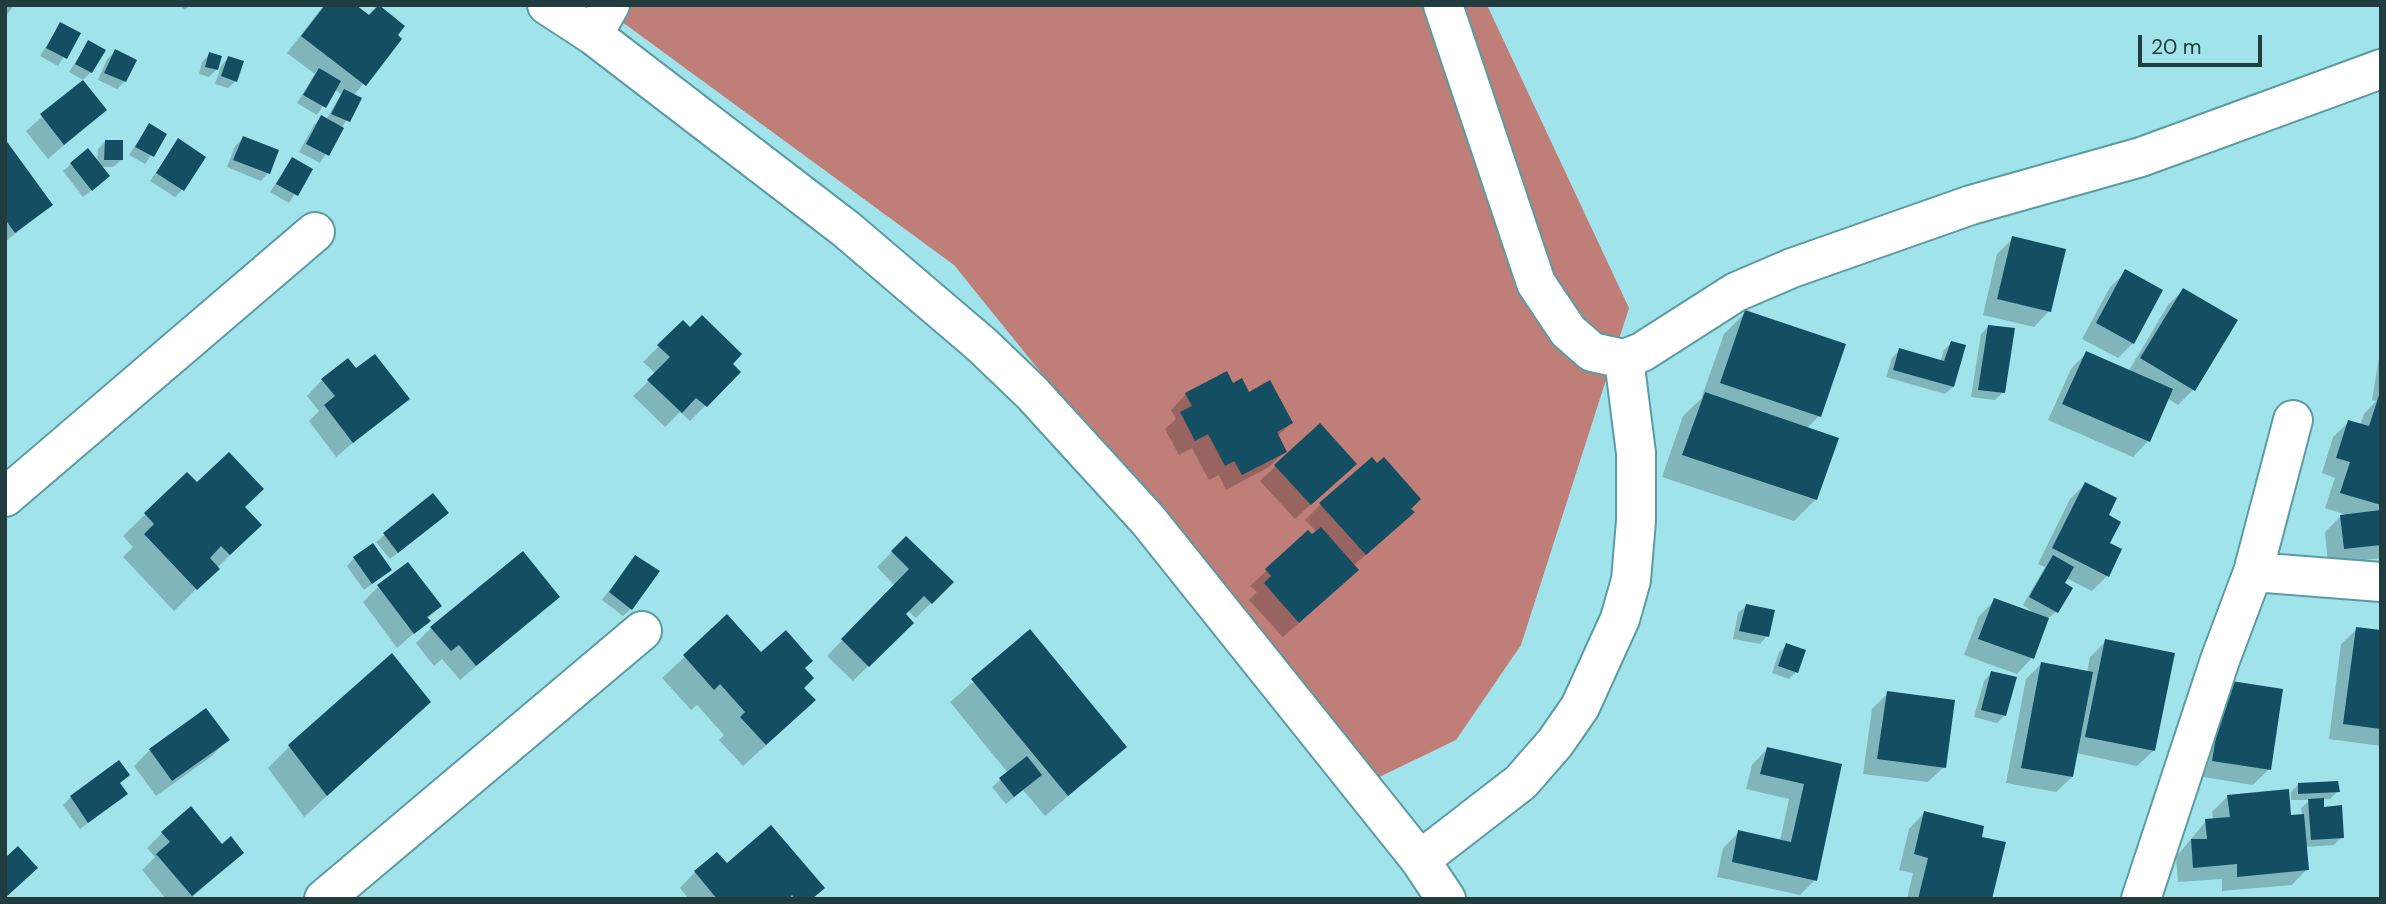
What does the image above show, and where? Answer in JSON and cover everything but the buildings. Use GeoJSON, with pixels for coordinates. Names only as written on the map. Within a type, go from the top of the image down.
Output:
{"type":"FeatureCollection","features":[{"type":"Feature","properties":{"kind":"street"},"geometry":{"type":"LineString","coordinates":[[547,5],[601,20],[982,345],[1032,393],[1148,520],[1420,860],[1446,899]]}},
{"type":"Feature","properties":{"kind":"street"},"geometry":{"type":"LineString","coordinates":[[1443,5],[1536,283],[1568,331],[1592,352],[1624,359],[1642,352],[1735,292],[1792,268],[1970,205],[2141,158],[2381,69]]}},
{"type":"Feature","properties":{"kind":"street"},"geometry":{"type":"LineString","coordinates":[[5,498],[315,232]]}},
{"type":"Feature","properties":{"kind":"street"},"geometry":{"type":"LineString","coordinates":[[1420,860],[1521,782],[1555,743],[1580,707],[1620,619],[1631,580],[1636,521],[1636,453],[1624,359]]}},
{"type":"Feature","properties":{"kind":"street"},"geometry":{"type":"LineString","coordinates":[[2141,899],[2253,572],[2293,420]]}},
{"type":"Feature","properties":{"kind":"street"},"geometry":{"type":"LineString","coordinates":[[2253,572],[2381,582]]}},
{"type":"Feature","properties":{"kind":"street"},"geometry":{"type":"LineString","coordinates":[[324,899],[642,631]]}},
{"type":"Feature","properties":{"kind":"shaded area"},"geometry":{"type":"Polygon","coordinates":[[[599,5],[1487,5],[1629,308],[1521,645],[1456,740],[1371,781],[954,265],[599,5]]]}}]}
